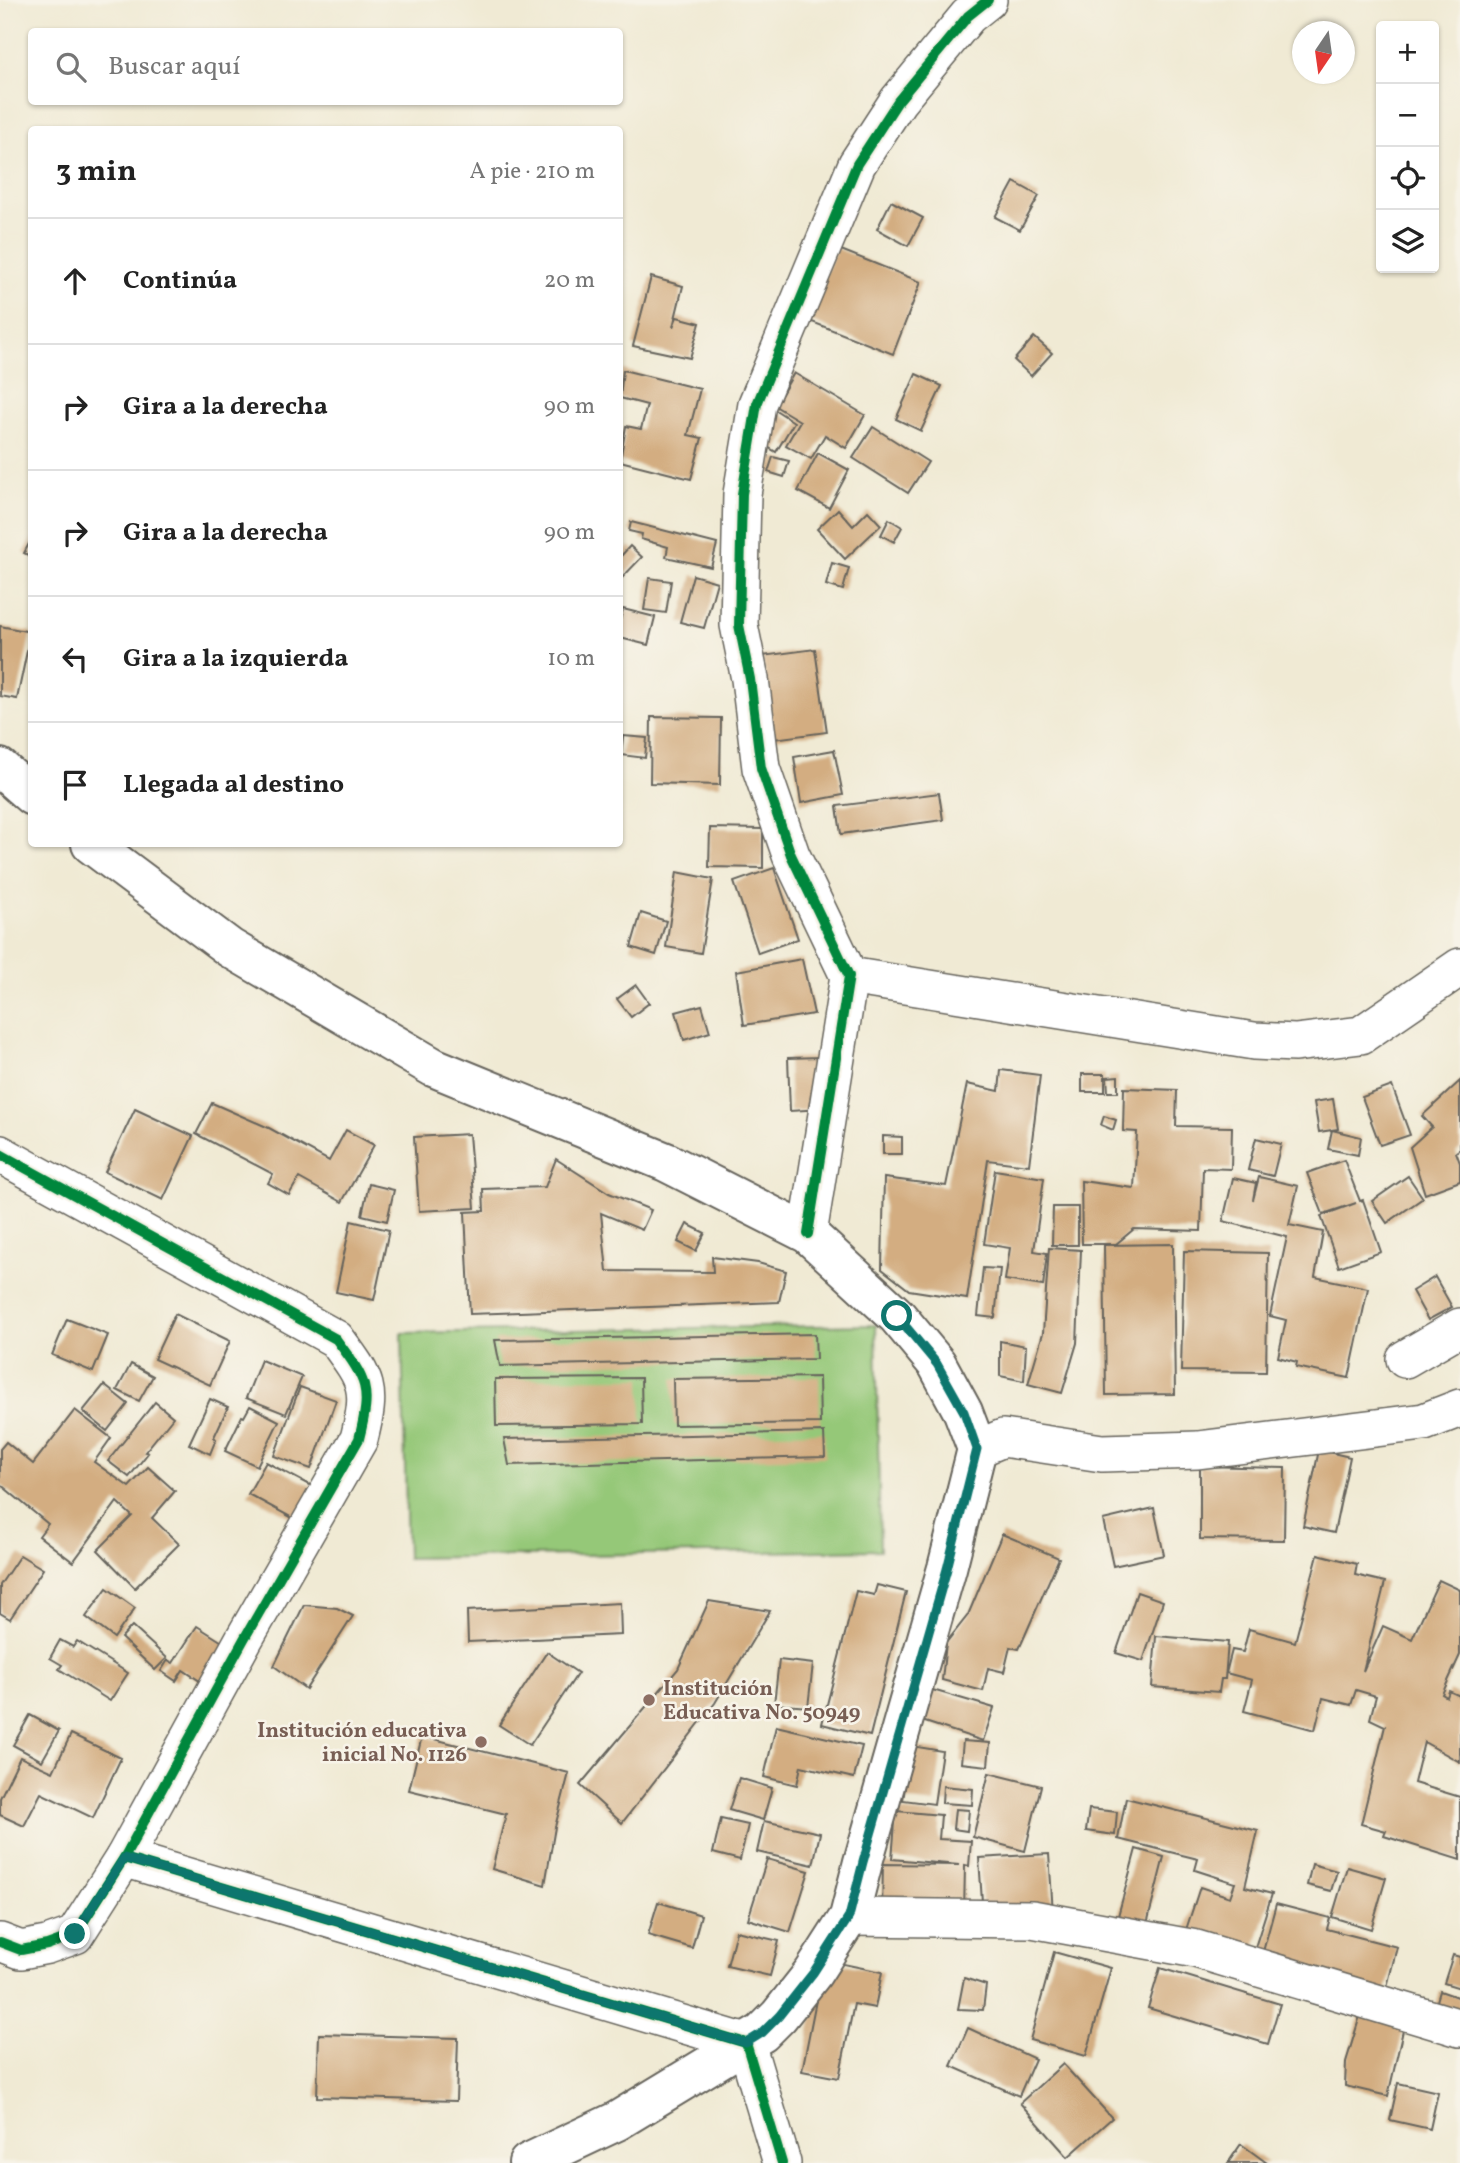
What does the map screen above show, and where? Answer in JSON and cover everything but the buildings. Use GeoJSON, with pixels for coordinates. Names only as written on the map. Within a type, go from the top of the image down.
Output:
{"type":"FeatureCollection","features":[{"type":"Feature","properties":{"kind":"main road"},"geometry":{"type":"LineString","coordinates":[[0,768],[28,792]]}},
{"type":"Feature","properties":{"kind":"main road"},"geometry":{"type":"LineString","coordinates":[[95,847],[230,948],[433,1067],[666,1162],[808,1234],[897,1316],[937,1364],[964,1412],[977,1449],[947,1569],[849,1917],[813,1973],[762,2033],[617,2121],[528,2163]]}},
{"type":"Feature","properties":{"kind":"street"},"geometry":{"type":"LineString","coordinates":[[808,1234],[849,976],[791,855],[761,768],[750,679],[739,625],[742,494],[757,404],[857,164],[898,101],[968,16],[988,0]]}},
{"type":"Feature","properties":{"kind":"street"},"geometry":{"type":"LineString","coordinates":[[849,976],[1255,1041],[1295,1044],[1361,1035],[1460,967]]}},
{"type":"Feature","properties":{"kind":"street"},"geometry":{"type":"LineString","coordinates":[[0,1154],[336,1339],[362,1374],[367,1406],[359,1439],[244,1639],[124,1858],[75,1934],[47,1945],[21,1950],[0,1942]]}},
{"type":"Feature","properties":{"kind":"street"},"geometry":{"type":"LineString","coordinates":[[1405,1359],[1460,1327]]}},
{"type":"Feature","properties":{"kind":"street"},"geometry":{"type":"LineString","coordinates":[[977,1449],[1003,1438],[1102,1453],[1198,1450],[1424,1422],[1460,1408]]}},
{"type":"Feature","properties":{"kind":"street"},"geometry":{"type":"LineString","coordinates":[[124,1858],[746,2043],[782,2163]]}},
{"type":"Feature","properties":{"kind":"street"},"geometry":{"type":"LineString","coordinates":[[849,1917],[1032,1919],[1196,1949],[1460,2028]]}},
{"type":"Feature","properties":{"kind":"green space"},"geometry":{"type":"Polygon","coordinates":[[[876,1325],[880,1550],[407,1558],[402,1333],[876,1325]]]}},
{"type":"Feature","properties":{"kind":"cycle path"},"geometry":{"type":"LineString","coordinates":[[808,1234],[849,976],[791,855],[761,768],[750,679],[739,625],[742,494],[757,404],[857,164],[898,101],[968,16],[988,0]]}},
{"type":"Feature","properties":{"kind":"cycle path"},"geometry":{"type":"LineString","coordinates":[[0,1154],[336,1339],[360,1375],[366,1396],[359,1439],[244,1639],[124,1858],[75,1935],[47,1945],[21,1950],[0,1942]]}},
{"type":"Feature","properties":{"kind":"cycle path"},"geometry":{"type":"LineString","coordinates":[[124,1858],[746,2043],[782,2163]]}},
{"type":"Feature","properties":{"kind":"place","name":"Institución Educativa No. 50949"},"geometry":{"type":"Point","coordinates":[649,1700]}},
{"type":"Feature","properties":{"kind":"place","name":"Institución educativa inicial No. 1126"},"geometry":{"type":"Point","coordinates":[481,1742]}},
{"type":"Feature","properties":{"kind":"route"},"geometry":{"type":"LineString","coordinates":[[75,1934],[124,1858],[746,2043],[762,2033],[813,1973],[849,1917],[947,1569],[977,1449],[964,1412],[937,1364],[897,1316]]}}]}
